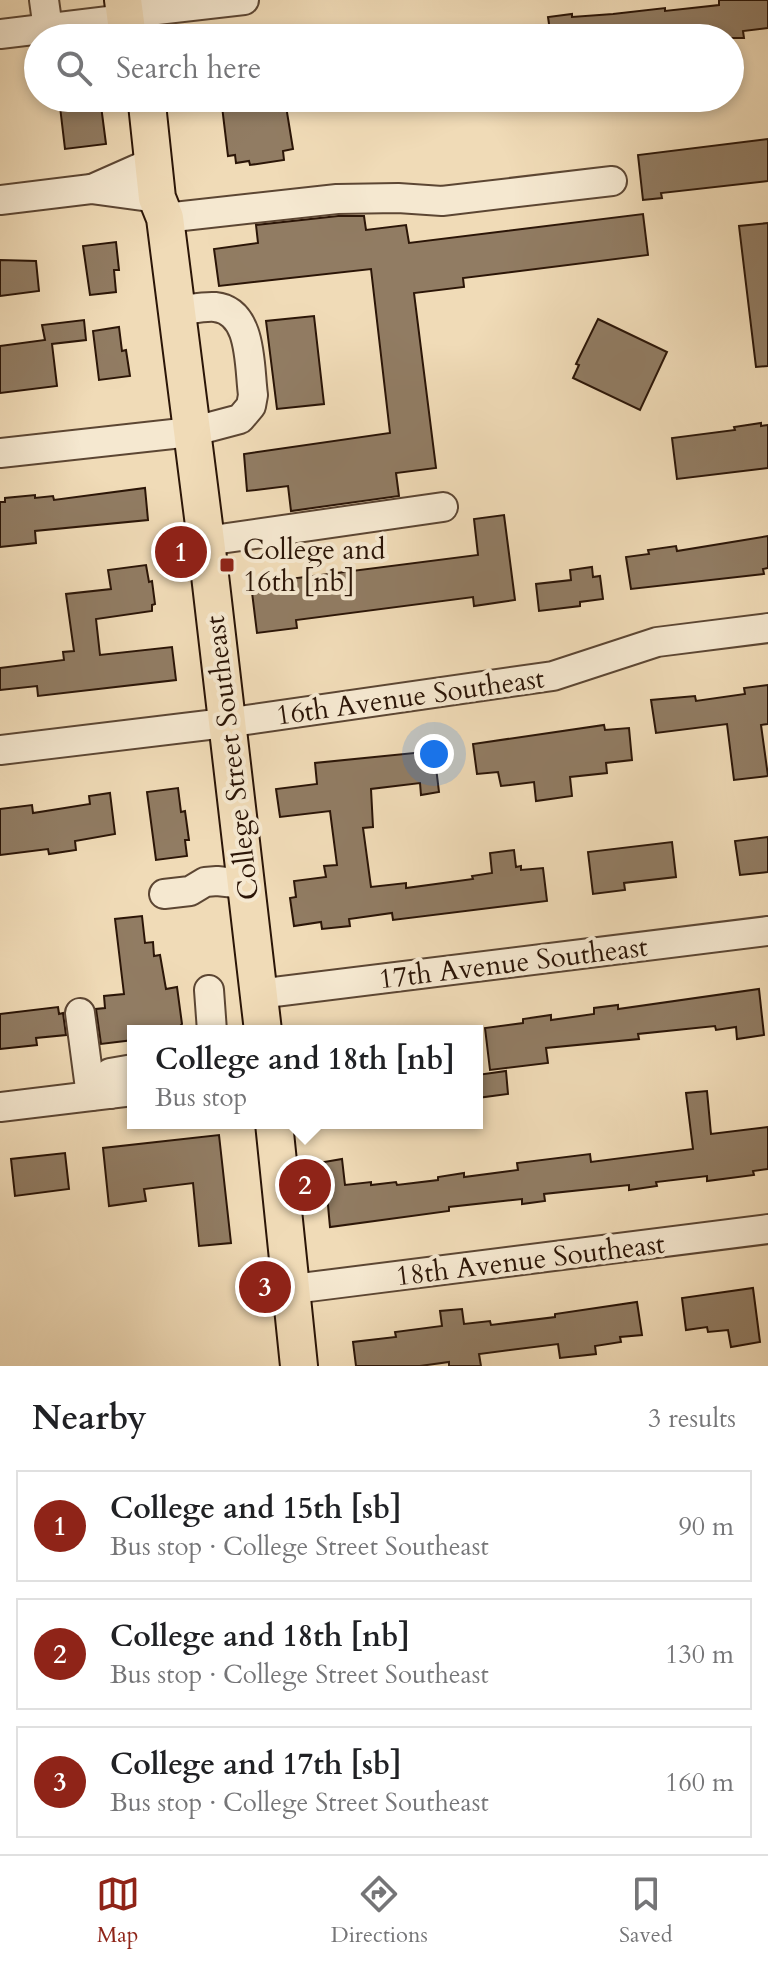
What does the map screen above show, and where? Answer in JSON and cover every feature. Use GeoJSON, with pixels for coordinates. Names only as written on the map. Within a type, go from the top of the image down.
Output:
{"type":"FeatureCollection","features":[{"type":"Feature","properties":{"kind":"main road","name":"College Street Southeast"},"geometry":{"type":"LineString","coordinates":[[147,112],[206,541],[262,1025]]}},
{"type":"Feature","properties":{"kind":"main road"},"geometry":{"type":"LineString","coordinates":[[275,1129],[299,1366]]}},
{"type":"Feature","properties":{"kind":"street"},"geometry":{"type":"LineString","coordinates":[[44,0],[47,24]]}},
{"type":"Feature","properties":{"kind":"street"},"geometry":{"type":"LineString","coordinates":[[88,24],[244,0]]}},
{"type":"Feature","properties":{"kind":"street"},"geometry":{"type":"LineString","coordinates":[[0,34],[24,32]]}},
{"type":"Feature","properties":{"kind":"street"},"geometry":{"type":"LineString","coordinates":[[0,200],[91,189],[153,162]]}},
{"type":"Feature","properties":{"kind":"street"},"geometry":{"type":"LineString","coordinates":[[91,189],[161,208],[337,199],[442,201],[612,181]]}},
{"type":"Feature","properties":{"kind":"street"},"geometry":{"type":"LineString","coordinates":[[0,453],[191,432],[240,419],[247,413],[253,395],[241,323],[230,312],[216,307],[176,311]]}},
{"type":"Feature","properties":{"kind":"street"},"geometry":{"type":"LineString","coordinates":[[206,541],[443,507]]}},
{"type":"Feature","properties":{"kind":"street","name":"16th Avenue Southeast"},"geometry":{"type":"LineString","coordinates":[[0,750],[225,723],[553,676],[657,642],[768,628]]}},
{"type":"Feature","properties":{"kind":"street"},"geometry":{"type":"LineString","coordinates":[[164,894],[190,891],[205,882],[223,880],[245,884]]}},
{"type":"Feature","properties":{"kind":"street","name":"17th Avenue Southeast"},"geometry":{"type":"LineString","coordinates":[[258,994],[768,931]]}},
{"type":"Feature","properties":{"kind":"street"},"geometry":{"type":"LineString","coordinates":[[209,990],[212,1025]]}},
{"type":"Feature","properties":{"kind":"street"},"geometry":{"type":"LineString","coordinates":[[80,1013],[111,1094]]}},
{"type":"Feature","properties":{"kind":"street"},"geometry":{"type":"LineString","coordinates":[[111,1094],[110,1073],[127,1070]]}},
{"type":"Feature","properties":{"kind":"street"},"geometry":{"type":"LineString","coordinates":[[0,1107],[111,1094]]}},
{"type":"Feature","properties":{"kind":"street","name":"18th Avenue Southeast"},"geometry":{"type":"LineString","coordinates":[[293,1289],[768,1229]]}},
{"type":"Feature","properties":{"kind":"building"},"geometry":{"type":"Polygon","coordinates":[[[719,0],[768,0],[768,28],[744,31],[744,24],[549,24],[548,17],[665,8],[665,11],[719,5],[719,0]]]}},
{"type":"Feature","properties":{"kind":"building"},"geometry":{"type":"Polygon","coordinates":[[[61,112],[102,112],[106,144],[65,149],[61,112]]]}},
{"type":"Feature","properties":{"kind":"building"},"geometry":{"type":"Polygon","coordinates":[[[223,112],[287,112],[293,149],[283,151],[284,160],[250,165],[249,161],[236,163],[235,155],[228,156],[223,112]]]}},
{"type":"Feature","properties":{"kind":"building"},"geometry":{"type":"Polygon","coordinates":[[[768,139],[768,181],[661,193],[662,198],[643,200],[638,155],[768,139]]]}},
{"type":"Feature","properties":{"kind":"building"},"geometry":{"type":"Polygon","coordinates":[[[643,214],[648,255],[463,278],[464,287],[414,293],[436,468],[396,473],[399,496],[291,511],[288,486],[247,491],[244,454],[390,433],[371,269],[219,286],[214,249],[258,243],[256,225],[338,216],[364,216],[366,230],[406,225],[409,243],[643,214]]]}},
{"type":"Feature","properties":{"kind":"building"},"geometry":{"type":"Polygon","coordinates":[[[768,223],[768,366],[756,367],[739,226],[768,223]]]}},
{"type":"Feature","properties":{"kind":"building"},"geometry":{"type":"Polygon","coordinates":[[[116,242],[119,270],[114,270],[116,292],[90,295],[83,246],[116,242]]]}},
{"type":"Feature","properties":{"kind":"building"},"geometry":{"type":"Polygon","coordinates":[[[0,260],[36,261],[39,291],[0,296],[0,260]]]}},
{"type":"Feature","properties":{"kind":"building"},"geometry":{"type":"Polygon","coordinates":[[[314,316],[324,404],[277,409],[266,321],[314,316]]]}},
{"type":"Feature","properties":{"kind":"building"},"geometry":{"type":"Polygon","coordinates":[[[598,319],[667,352],[640,410],[573,378],[579,365],[576,364],[598,319]]]}},
{"type":"Feature","properties":{"kind":"building"},"geometry":{"type":"Polygon","coordinates":[[[84,320],[86,340],[52,344],[57,386],[0,393],[0,346],[45,340],[42,325],[84,320]]]}},
{"type":"Feature","properties":{"kind":"building"},"geometry":{"type":"Polygon","coordinates":[[[119,327],[130,376],[99,380],[93,331],[119,327]]]}},
{"type":"Feature","properties":{"kind":"building"},"geometry":{"type":"Polygon","coordinates":[[[761,423],[761,426],[768,425],[768,468],[677,479],[672,438],[735,430],[734,427],[761,423]]]}},
{"type":"Feature","properties":{"kind":"building"},"geometry":{"type":"Polygon","coordinates":[[[145,488],[148,520],[35,531],[36,543],[0,547],[0,502],[5,502],[5,498],[35,495],[35,498],[53,496],[54,500],[145,488]]]}},
{"type":"Feature","properties":{"kind":"building"},"geometry":{"type":"Polygon","coordinates":[[[504,515],[515,600],[474,606],[473,597],[296,620],[297,628],[257,633],[251,584],[478,555],[474,519],[504,515]]]}},
{"type":"Feature","properties":{"kind":"building"},"geometry":{"type":"Polygon","coordinates":[[[768,536],[768,568],[763,569],[764,574],[631,589],[626,557],[649,554],[648,550],[676,546],[677,551],[768,536]]]}},
{"type":"Feature","properties":{"kind":"building"},"geometry":{"type":"Polygon","coordinates":[[[146,565],[155,604],[152,611],[96,619],[100,655],[172,647],[176,680],[38,696],[37,686],[0,690],[0,668],[64,660],[63,652],[74,651],[66,594],[111,589],[108,570],[146,565]]]}},
{"type":"Feature","properties":{"kind":"building"},"geometry":{"type":"Polygon","coordinates":[[[592,567],[593,577],[600,576],[603,599],[580,602],[580,606],[539,611],[536,584],[571,580],[570,570],[592,567]]]}},
{"type":"Feature","properties":{"kind":"building"},"geometry":{"type":"Polygon","coordinates":[[[768,685],[768,724],[761,725],[768,776],[734,780],[727,724],[656,733],[651,700],[695,696],[696,701],[745,694],[744,688],[768,685]]]}},
{"type":"Feature","properties":{"kind":"building"},"geometry":{"type":"Polygon","coordinates":[[[604,725],[605,730],[629,728],[632,760],[606,763],[607,773],[570,777],[572,796],[536,801],[534,782],[501,786],[498,772],[477,774],[473,744],[604,725]]]}},
{"type":"Feature","properties":{"kind":"building"},"geometry":{"type":"Polygon","coordinates":[[[434,751],[439,792],[421,795],[420,783],[371,789],[373,827],[363,828],[371,887],[406,883],[406,888],[473,879],[472,876],[492,873],[490,853],[514,850],[516,867],[521,866],[521,870],[543,868],[547,901],[393,920],[392,913],[349,919],[350,926],[322,929],[321,922],[294,926],[290,898],[296,897],[294,881],[326,877],[324,866],[337,865],[330,811],[280,817],[276,789],[317,784],[315,763],[434,751]]]}},
{"type":"Feature","properties":{"kind":"building"},"geometry":{"type":"Polygon","coordinates":[[[178,788],[189,840],[185,840],[187,856],[156,860],[147,792],[178,788]]]}},
{"type":"Feature","properties":{"kind":"building"},"geometry":{"type":"Polygon","coordinates":[[[110,793],[115,834],[75,841],[76,850],[49,854],[48,849],[0,855],[0,809],[32,805],[33,813],[90,804],[89,796],[110,793]]]}},
{"type":"Feature","properties":{"kind":"building"},"geometry":{"type":"Polygon","coordinates":[[[768,837],[768,872],[740,875],[735,841],[768,837]]]}},
{"type":"Feature","properties":{"kind":"building"},"geometry":{"type":"Polygon","coordinates":[[[672,842],[676,877],[624,883],[625,890],[593,894],[588,852],[672,842]]]}},
{"type":"Feature","properties":{"kind":"building"},"geometry":{"type":"Polygon","coordinates":[[[142,916],[145,943],[153,942],[154,956],[160,955],[166,989],[177,987],[182,1024],[127,1025],[127,1041],[101,1044],[96,1009],[105,1008],[104,996],[124,994],[115,919],[142,916]]]}},
{"type":"Feature","properties":{"kind":"building"},"geometry":{"type":"Polygon","coordinates":[[[759,989],[764,1035],[737,1039],[736,1027],[716,1030],[715,1026],[638,1034],[639,1039],[546,1048],[548,1063],[490,1070],[485,1028],[523,1023],[523,1019],[551,1015],[551,1020],[594,1014],[594,1008],[618,1005],[618,1009],[759,989]]]}},
{"type":"Feature","properties":{"kind":"building"},"geometry":{"type":"Polygon","coordinates":[[[58,1007],[59,1014],[63,1013],[66,1035],[36,1038],[37,1045],[0,1049],[0,1014],[58,1007]]]}},
{"type":"Feature","properties":{"kind":"building"},"geometry":{"type":"Polygon","coordinates":[[[506,1071],[508,1094],[483,1097],[483,1074],[506,1071]]]}},
{"type":"Feature","properties":{"kind":"building"},"geometry":{"type":"Polygon","coordinates":[[[707,1091],[711,1134],[768,1127],[768,1169],[753,1171],[754,1175],[707,1181],[707,1176],[656,1182],[657,1186],[629,1190],[629,1185],[544,1194],[545,1201],[522,1204],[522,1199],[449,1207],[449,1211],[330,1227],[324,1162],[342,1159],[345,1185],[396,1182],[397,1185],[464,1173],[464,1177],[518,1170],[517,1163],[590,1154],[591,1162],[693,1149],[686,1093],[707,1091]]]}},
{"type":"Feature","properties":{"kind":"building"},"geometry":{"type":"Polygon","coordinates":[[[219,1135],[231,1243],[199,1246],[193,1183],[144,1189],[146,1201],[109,1206],[103,1148],[219,1135]]]}},
{"type":"Feature","properties":{"kind":"building"},"geometry":{"type":"Polygon","coordinates":[[[65,1153],[69,1189],[15,1196],[11,1159],[65,1153]]]}},
{"type":"Feature","properties":{"kind":"building"},"geometry":{"type":"Polygon","coordinates":[[[753,1288],[760,1342],[731,1347],[728,1330],[708,1332],[707,1327],[686,1330],[682,1298],[753,1288]]]}},
{"type":"Feature","properties":{"kind":"building"},"geometry":{"type":"Polygon","coordinates":[[[637,1302],[642,1335],[620,1337],[621,1342],[595,1346],[596,1354],[560,1358],[558,1344],[479,1354],[481,1366],[449,1366],[449,1362],[420,1366],[356,1366],[353,1342],[396,1337],[395,1332],[442,1326],[440,1311],[462,1309],[464,1324],[490,1321],[491,1325],[637,1302]]]}},
{"type":"Feature","properties":{"kind":"place","name":"College and 15th [sb]"},"geometry":{"type":"Point","coordinates":[181,552]}},
{"type":"Feature","properties":{"kind":"place","name":"College and 16th [nb]"},"geometry":{"type":"Point","coordinates":[227,565]}},
{"type":"Feature","properties":{"kind":"place","name":"College and 18th [nb]"},"geometry":{"type":"Point","coordinates":[305,1185]}},
{"type":"Feature","properties":{"kind":"place","name":"College and 17th [sb]"},"geometry":{"type":"Point","coordinates":[265,1287]}}]}
